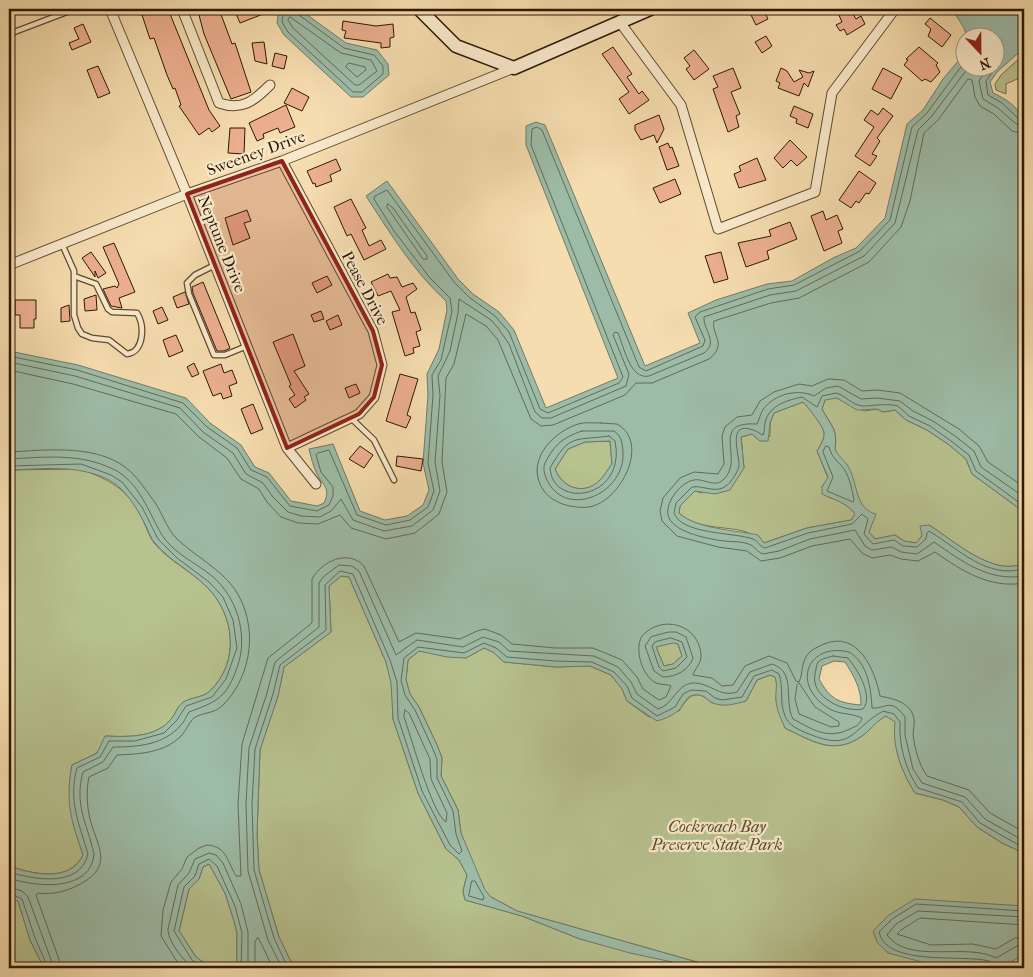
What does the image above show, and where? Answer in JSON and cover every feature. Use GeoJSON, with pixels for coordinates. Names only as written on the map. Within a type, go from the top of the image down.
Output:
{"type":"FeatureCollection","features":[{"type":"Feature","properties":{"kind":"street","name":"Neptune Drive"},"geometry":{"type":"LineString","coordinates":[[110,9],[187,194],[287,448],[316,484]]}},
{"type":"Feature","properties":{"kind":"street"},"geometry":{"type":"LineString","coordinates":[[182,9],[218,102],[231,107],[243,105],[256,98],[270,85]]}},
{"type":"Feature","properties":{"kind":"street"},"geometry":{"type":"LineString","coordinates":[[419,9],[456,46],[514,68],[650,9]]}},
{"type":"Feature","properties":{"kind":"street"},"geometry":{"type":"LineString","coordinates":[[619,21],[681,105],[718,229],[815,192],[832,94],[895,9]]}},
{"type":"Feature","properties":{"kind":"street","name":"Sweeney Drive"},"geometry":{"type":"LineString","coordinates":[[9,266],[187,194],[282,161],[514,68]]}},
{"type":"Feature","properties":{"kind":"street","name":"Pease Drive"},"geometry":{"type":"LineString","coordinates":[[282,161],[373,332],[382,365],[374,397],[352,419],[287,448]]}},
{"type":"Feature","properties":{"kind":"lane"},"geometry":{"type":"LineString","coordinates":[[9,34],[75,9]]}},
{"type":"Feature","properties":{"kind":"lane"},"geometry":{"type":"LineString","coordinates":[[62,244],[74,276],[74,316],[82,334],[92,338],[110,340],[127,354],[137,350],[140,345],[141,328],[137,313],[112,312],[108,309],[96,284],[74,276]]}},
{"type":"Feature","properties":{"kind":"lane"},"geometry":{"type":"LineString","coordinates":[[215,265],[194,275],[188,283],[189,294],[214,355],[225,355],[247,346]]}},
{"type":"Feature","properties":{"kind":"lane"},"geometry":{"type":"LineString","coordinates":[[352,419],[374,440],[394,480]]}},
{"type":"Feature","properties":{"kind":"highlighted area"},"geometry":{"type":"Polygon","coordinates":[[[282,161],[373,331],[382,365],[374,397],[359,414],[287,448],[187,194],[282,161]]]}},
{"type":"Feature","properties":{"kind":"green space"},"geometry":{"type":"Polygon","coordinates":[[[1024,54],[1024,76],[1006,84],[1006,94],[996,90],[995,84],[999,78],[1006,78],[1006,70],[1024,54]]]}},
{"type":"Feature","properties":{"kind":"green space"},"geometry":{"type":"Polygon","coordinates":[[[837,398],[864,411],[877,409],[883,412],[895,410],[906,420],[927,430],[948,444],[966,459],[972,474],[1024,512],[1024,563],[1000,566],[987,562],[962,548],[929,525],[917,543],[904,541],[895,535],[875,539],[869,532],[872,522],[860,503],[847,465],[840,460],[835,449],[835,432],[822,409],[825,400],[837,398]]]}},
{"type":"Feature","properties":{"kind":"green space"},"geometry":{"type":"Polygon","coordinates":[[[803,402],[818,420],[824,432],[817,451],[828,478],[822,487],[828,497],[843,503],[855,514],[851,520],[807,528],[764,543],[746,532],[693,522],[679,513],[680,506],[695,491],[702,493],[744,468],[741,437],[752,434],[760,441],[770,436],[770,423],[774,413],[803,402]]]}},
{"type":"Feature","properties":{"kind":"green space"},"geometry":{"type":"Polygon","coordinates":[[[610,441],[612,464],[594,486],[580,489],[574,488],[559,476],[555,469],[568,449],[585,442],[610,441]]]}},
{"type":"Feature","properties":{"kind":"green space"},"geometry":{"type":"Polygon","coordinates":[[[81,469],[109,481],[130,498],[136,506],[154,543],[166,555],[201,581],[216,598],[224,611],[228,625],[230,653],[220,679],[210,691],[182,703],[166,725],[142,735],[106,736],[97,753],[72,765],[70,777],[71,810],[83,855],[77,864],[69,870],[60,873],[29,872],[9,866],[9,470],[81,469]]]}},
{"type":"Feature","properties":{"kind":"green space"},"geometry":{"type":"Polygon","coordinates":[[[341,576],[349,577],[386,662],[392,683],[393,719],[418,793],[446,849],[459,860],[467,875],[463,891],[465,900],[522,916],[580,939],[677,963],[689,968],[294,968],[279,937],[259,870],[257,834],[260,749],[278,696],[284,667],[331,632],[329,586],[341,576]]]}},
{"type":"Feature","properties":{"kind":"green space"},"geometry":{"type":"Polygon","coordinates":[[[673,642],[678,644],[682,656],[673,664],[664,666],[656,647],[673,642]]]}},
{"type":"Feature","properties":{"kind":"green space","name":"Cockroach Bay Preserve State Park"},"geometry":{"type":"Polygon","coordinates":[[[484,648],[493,652],[504,662],[556,667],[590,666],[611,675],[622,689],[627,701],[649,717],[679,711],[693,695],[702,696],[712,703],[746,701],[757,680],[770,675],[775,677],[778,687],[776,699],[785,728],[814,742],[832,746],[852,742],[886,716],[896,722],[895,741],[899,759],[915,793],[943,800],[959,807],[977,827],[1002,843],[1024,853],[1024,968],[718,968],[517,911],[491,897],[484,890],[476,874],[461,833],[458,810],[441,776],[442,758],[419,707],[410,694],[406,680],[408,660],[419,651],[466,658],[484,648]]]}},
{"type":"Feature","properties":{"kind":"green space"},"geometry":{"type":"Polygon","coordinates":[[[209,864],[225,893],[234,921],[237,933],[237,968],[211,968],[196,957],[179,931],[189,889],[199,879],[203,867],[209,864]]]}},
{"type":"Feature","properties":{"kind":"green space"},"geometry":{"type":"Polygon","coordinates":[[[9,897],[18,901],[30,940],[44,968],[9,968],[9,897]]]}},
{"type":"Feature","properties":{"kind":"water"},"geometry":{"type":"Polygon","coordinates":[[[279,9],[299,9],[346,43],[377,50],[388,64],[389,75],[363,97],[351,97],[284,35],[277,23],[279,9]]]}},
{"type":"Feature","properties":{"kind":"water"},"geometry":{"type":"Polygon","coordinates":[[[955,9],[1024,9],[1024,48],[1006,64],[1006,28],[964,28],[954,12],[955,9]]]}},
{"type":"Feature","properties":{"kind":"water"},"geometry":{"type":"Polygon","coordinates":[[[956,64],[956,78],[993,78],[990,82],[993,93],[1011,104],[1019,112],[1024,122],[1024,512],[972,474],[966,459],[948,444],[927,430],[906,420],[895,410],[883,412],[877,409],[857,410],[837,398],[825,400],[822,409],[835,432],[835,449],[849,468],[861,502],[869,511],[876,514],[869,532],[875,539],[895,535],[904,541],[916,543],[922,536],[920,526],[929,525],[962,548],[987,562],[1000,566],[1024,563],[1024,853],[1002,843],[977,827],[959,807],[943,800],[915,793],[899,759],[894,732],[895,722],[886,716],[862,736],[842,745],[832,746],[814,742],[785,728],[777,705],[775,677],[770,675],[757,680],[746,701],[719,705],[702,696],[694,695],[685,701],[676,713],[657,721],[627,701],[622,689],[611,675],[590,666],[556,667],[504,662],[493,652],[484,648],[466,658],[447,657],[419,651],[408,660],[406,680],[410,694],[419,707],[437,745],[442,758],[441,776],[458,810],[461,833],[485,890],[491,897],[517,911],[718,968],[689,968],[677,963],[630,953],[580,939],[522,916],[465,900],[463,891],[467,875],[459,860],[446,849],[418,793],[393,719],[391,683],[386,662],[349,577],[341,576],[329,586],[331,632],[284,667],[278,696],[260,750],[257,834],[259,870],[279,937],[294,968],[237,968],[237,933],[234,921],[225,893],[209,864],[203,867],[199,879],[189,889],[179,931],[196,957],[211,968],[44,968],[30,940],[18,901],[9,897],[9,866],[28,872],[50,874],[69,870],[77,864],[83,855],[70,811],[69,790],[72,765],[97,753],[105,736],[132,736],[150,733],[166,725],[182,703],[210,691],[220,679],[226,666],[230,653],[230,639],[224,611],[216,598],[201,581],[167,555],[155,543],[135,507],[126,494],[115,484],[97,475],[72,470],[9,470],[9,351],[78,365],[186,398],[210,423],[241,445],[255,467],[269,473],[291,501],[317,506],[324,503],[327,494],[326,490],[312,462],[309,449],[333,444],[360,511],[385,520],[407,516],[423,505],[429,490],[423,463],[428,395],[427,374],[439,349],[447,310],[446,301],[413,265],[366,196],[387,181],[458,279],[473,294],[499,312],[514,330],[546,408],[618,378],[526,145],[526,126],[536,122],[545,125],[645,366],[700,343],[688,313],[716,300],[767,284],[792,281],[833,258],[856,248],[885,218],[907,124],[923,110],[943,79],[956,64]],[[803,402],[774,413],[770,423],[768,441],[760,441],[752,434],[741,437],[744,468],[730,490],[715,494],[695,491],[680,506],[679,513],[706,526],[758,535],[764,543],[807,528],[851,520],[855,514],[851,510],[844,504],[822,494],[822,487],[828,477],[817,451],[823,440],[824,432],[815,416],[803,402]],[[610,441],[585,442],[568,449],[555,469],[558,476],[574,488],[581,489],[594,485],[602,478],[612,464],[610,441]],[[673,643],[656,647],[664,666],[673,664],[682,656],[678,644],[673,643]],[[834,661],[822,666],[819,679],[827,691],[836,699],[846,703],[861,705],[860,693],[856,682],[845,662],[834,661]]]}},
{"type":"Feature","properties":{"kind":"water"},"geometry":{"type":"Polygon","coordinates":[[[915,899],[1024,906],[1024,954],[1001,968],[997,968],[971,962],[929,964],[888,953],[877,942],[873,931],[889,915],[915,899]]]}},
{"type":"Feature","properties":{"kind":"building"},"geometry":{"type":"Polygon","coordinates":[[[140,9],[168,9],[209,110],[220,126],[212,132],[209,128],[199,135],[179,106],[181,105],[175,88],[173,89],[167,75],[154,38],[150,39],[140,9]]]}},
{"type":"Feature","properties":{"kind":"building"},"geometry":{"type":"Polygon","coordinates":[[[203,9],[219,9],[232,44],[235,43],[251,92],[231,99],[204,34],[199,15],[204,13],[203,9]]]}},
{"type":"Feature","properties":{"kind":"building"},"geometry":{"type":"Polygon","coordinates":[[[234,9],[276,9],[240,23],[234,9]]]}},
{"type":"Feature","properties":{"kind":"building"},"geometry":{"type":"Polygon","coordinates":[[[748,9],[763,9],[768,19],[756,25],[748,9]]]}},
{"type":"Feature","properties":{"kind":"building"},"geometry":{"type":"Polygon","coordinates":[[[850,9],[856,19],[861,16],[865,24],[847,35],[844,29],[840,31],[836,25],[842,22],[838,13],[850,9]]]}},
{"type":"Feature","properties":{"kind":"building"},"geometry":{"type":"Polygon","coordinates":[[[930,18],[951,35],[942,47],[928,36],[931,29],[925,24],[930,18]]]}},
{"type":"Feature","properties":{"kind":"building"},"geometry":{"type":"Polygon","coordinates":[[[343,21],[376,26],[393,24],[394,37],[390,38],[390,47],[381,48],[381,43],[344,38],[346,31],[342,30],[343,21]]]}},
{"type":"Feature","properties":{"kind":"building"},"geometry":{"type":"Polygon","coordinates":[[[83,24],[91,42],[72,50],[69,43],[79,39],[74,28],[83,24]]]}},
{"type":"Feature","properties":{"kind":"building"},"geometry":{"type":"Polygon","coordinates":[[[766,36],[772,46],[762,53],[755,42],[766,36]]]}},
{"type":"Feature","properties":{"kind":"building"},"geometry":{"type":"Polygon","coordinates":[[[264,42],[267,64],[255,61],[252,43],[264,42]]]}},
{"type":"Feature","properties":{"kind":"building"},"geometry":{"type":"Polygon","coordinates":[[[613,47],[632,74],[627,77],[639,94],[642,91],[649,100],[629,114],[619,99],[629,92],[602,54],[613,47]]]}},
{"type":"Feature","properties":{"kind":"building"},"geometry":{"type":"Polygon","coordinates":[[[919,47],[938,63],[936,65],[940,72],[931,82],[925,79],[922,81],[904,65],[908,60],[906,59],[919,47]]]}},
{"type":"Feature","properties":{"kind":"building"},"geometry":{"type":"Polygon","coordinates":[[[694,50],[709,69],[694,80],[686,69],[690,66],[684,58],[694,50]]]}},
{"type":"Feature","properties":{"kind":"building"},"geometry":{"type":"Polygon","coordinates":[[[275,53],[287,56],[284,69],[272,66],[275,53]]]}},
{"type":"Feature","properties":{"kind":"building"},"geometry":{"type":"Polygon","coordinates":[[[98,66],[110,93],[98,98],[87,70],[98,66]]]}},
{"type":"Feature","properties":{"kind":"building"},"geometry":{"type":"Polygon","coordinates":[[[733,68],[741,88],[731,92],[740,114],[736,116],[739,127],[728,132],[713,89],[718,87],[713,76],[733,68]]]}},
{"type":"Feature","properties":{"kind":"building"},"geometry":{"type":"Polygon","coordinates":[[[781,68],[787,71],[794,82],[803,77],[799,70],[809,73],[814,71],[808,87],[804,83],[799,96],[778,88],[780,83],[776,81],[781,68]]]}},
{"type":"Feature","properties":{"kind":"building"},"geometry":{"type":"Polygon","coordinates":[[[883,68],[902,78],[891,99],[872,89],[883,68]]]}},
{"type":"Feature","properties":{"kind":"building"},"geometry":{"type":"Polygon","coordinates":[[[292,88],[309,97],[302,111],[284,103],[292,88]]]}},
{"type":"Feature","properties":{"kind":"building"},"geometry":{"type":"Polygon","coordinates":[[[286,105],[295,127],[280,133],[278,128],[263,134],[264,138],[257,141],[249,123],[286,105]]]}},
{"type":"Feature","properties":{"kind":"building"},"geometry":{"type":"Polygon","coordinates":[[[794,106],[813,114],[808,128],[796,123],[797,119],[790,116],[794,106]]]}},
{"type":"Feature","properties":{"kind":"building"},"geometry":{"type":"Polygon","coordinates":[[[883,108],[893,116],[877,138],[880,141],[872,154],[877,156],[870,166],[855,156],[874,127],[864,120],[871,110],[878,115],[883,108]]]}},
{"type":"Feature","properties":{"kind":"building"},"geometry":{"type":"Polygon","coordinates":[[[659,115],[664,129],[657,143],[654,135],[641,140],[635,130],[635,125],[659,115]]]}},
{"type":"Feature","properties":{"kind":"building"},"geometry":{"type":"Polygon","coordinates":[[[230,128],[245,128],[244,154],[228,153],[230,128]]]}},
{"type":"Feature","properties":{"kind":"building"},"geometry":{"type":"Polygon","coordinates":[[[790,140],[807,157],[797,166],[791,160],[783,168],[774,158],[790,140]]]}},
{"type":"Feature","properties":{"kind":"building"},"geometry":{"type":"Polygon","coordinates":[[[668,143],[670,148],[672,147],[679,166],[667,170],[659,147],[668,143]]]}},
{"type":"Feature","properties":{"kind":"building"},"geometry":{"type":"Polygon","coordinates":[[[757,158],[766,180],[739,188],[734,174],[741,171],[739,166],[757,158]]]}},
{"type":"Feature","properties":{"kind":"building"},"geometry":{"type":"Polygon","coordinates":[[[336,159],[341,170],[330,175],[332,181],[316,187],[307,171],[336,159]]]}},
{"type":"Feature","properties":{"kind":"building"},"geometry":{"type":"Polygon","coordinates":[[[859,171],[876,183],[869,194],[866,193],[859,203],[856,201],[851,208],[839,200],[859,171]]]}},
{"type":"Feature","properties":{"kind":"building"},"geometry":{"type":"Polygon","coordinates":[[[675,179],[681,194],[660,203],[653,188],[675,179]]]}},
{"type":"Feature","properties":{"kind":"building"},"geometry":{"type":"Polygon","coordinates":[[[351,199],[366,228],[362,230],[369,246],[381,240],[386,249],[364,260],[351,234],[347,236],[334,207],[351,199]]]}},
{"type":"Feature","properties":{"kind":"building"},"geometry":{"type":"Polygon","coordinates":[[[247,210],[251,221],[244,223],[250,238],[233,245],[225,218],[247,210]]]}},
{"type":"Feature","properties":{"kind":"building"},"geometry":{"type":"Polygon","coordinates":[[[823,211],[826,220],[837,215],[843,229],[838,231],[842,243],[824,251],[811,216],[823,211]]]}},
{"type":"Feature","properties":{"kind":"building"},"geometry":{"type":"Polygon","coordinates":[[[790,222],[797,239],[767,251],[769,259],[746,267],[738,243],[771,236],[769,230],[790,222]]]}},
{"type":"Feature","properties":{"kind":"building"},"geometry":{"type":"Polygon","coordinates":[[[114,243],[135,292],[119,298],[122,308],[111,306],[103,289],[115,286],[117,288],[119,284],[103,247],[114,243]]]}},
{"type":"Feature","properties":{"kind":"building"},"geometry":{"type":"Polygon","coordinates":[[[91,252],[106,273],[98,278],[95,271],[95,277],[82,258],[91,252]]]}},
{"type":"Feature","properties":{"kind":"building"},"geometry":{"type":"Polygon","coordinates":[[[721,252],[728,279],[714,283],[705,256],[721,252]]]}},
{"type":"Feature","properties":{"kind":"building"},"geometry":{"type":"Polygon","coordinates":[[[388,274],[390,278],[397,277],[402,287],[413,283],[417,289],[406,297],[411,313],[415,312],[421,330],[416,332],[420,346],[413,348],[414,353],[405,356],[392,312],[400,310],[391,291],[378,296],[371,282],[388,274]]]}},
{"type":"Feature","properties":{"kind":"building"},"geometry":{"type":"Polygon","coordinates":[[[327,276],[332,285],[317,293],[312,283],[327,276]]]}},
{"type":"Feature","properties":{"kind":"building"},"geometry":{"type":"Polygon","coordinates":[[[203,282],[230,348],[224,351],[217,351],[193,293],[192,287],[203,282]]]}},
{"type":"Feature","properties":{"kind":"building"},"geometry":{"type":"Polygon","coordinates":[[[185,292],[189,304],[177,308],[173,297],[185,292]]]}},
{"type":"Feature","properties":{"kind":"building"},"geometry":{"type":"Polygon","coordinates":[[[96,295],[97,310],[85,311],[84,299],[96,295]]]}},
{"type":"Feature","properties":{"kind":"building"},"geometry":{"type":"Polygon","coordinates":[[[15,300],[36,300],[34,328],[20,328],[20,315],[15,315],[15,300]]]}},
{"type":"Feature","properties":{"kind":"building"},"geometry":{"type":"Polygon","coordinates":[[[69,305],[70,321],[61,322],[61,308],[69,305]]]}},
{"type":"Feature","properties":{"kind":"building"},"geometry":{"type":"Polygon","coordinates":[[[162,307],[168,320],[158,324],[153,311],[162,307]]]}},
{"type":"Feature","properties":{"kind":"building"},"geometry":{"type":"Polygon","coordinates":[[[321,311],[324,319],[314,322],[311,315],[321,311]]]}},
{"type":"Feature","properties":{"kind":"building"},"geometry":{"type":"Polygon","coordinates":[[[338,315],[342,325],[330,330],[326,321],[338,315]]]}},
{"type":"Feature","properties":{"kind":"building"},"geometry":{"type":"Polygon","coordinates":[[[293,334],[305,366],[294,371],[309,394],[304,397],[306,400],[295,408],[289,399],[295,395],[289,386],[291,385],[273,342],[293,334]]]}},
{"type":"Feature","properties":{"kind":"building"},"geometry":{"type":"Polygon","coordinates":[[[176,335],[183,351],[169,357],[163,340],[176,335]]]}},
{"type":"Feature","properties":{"kind":"building"},"geometry":{"type":"Polygon","coordinates":[[[194,363],[199,374],[192,377],[187,367],[194,363]]]}},
{"type":"Feature","properties":{"kind":"building"},"geometry":{"type":"Polygon","coordinates":[[[221,364],[224,373],[232,370],[237,383],[229,386],[232,396],[223,399],[221,393],[213,396],[203,371],[221,364]]]}},
{"type":"Feature","properties":{"kind":"building"},"geometry":{"type":"Polygon","coordinates":[[[400,374],[418,379],[407,415],[411,417],[406,428],[386,421],[400,374]]]}},
{"type":"Feature","properties":{"kind":"building"},"geometry":{"type":"Polygon","coordinates":[[[356,384],[360,393],[349,398],[345,388],[356,384]]]}},
{"type":"Feature","properties":{"kind":"building"},"geometry":{"type":"Polygon","coordinates":[[[253,404],[263,429],[251,434],[241,409],[253,404]]]}},
{"type":"Feature","properties":{"kind":"building"},"geometry":{"type":"Polygon","coordinates":[[[360,446],[373,455],[364,468],[349,459],[360,446]]]}},
{"type":"Feature","properties":{"kind":"building"},"geometry":{"type":"Polygon","coordinates":[[[397,456],[423,459],[421,471],[396,466],[397,456]]]}}]}
